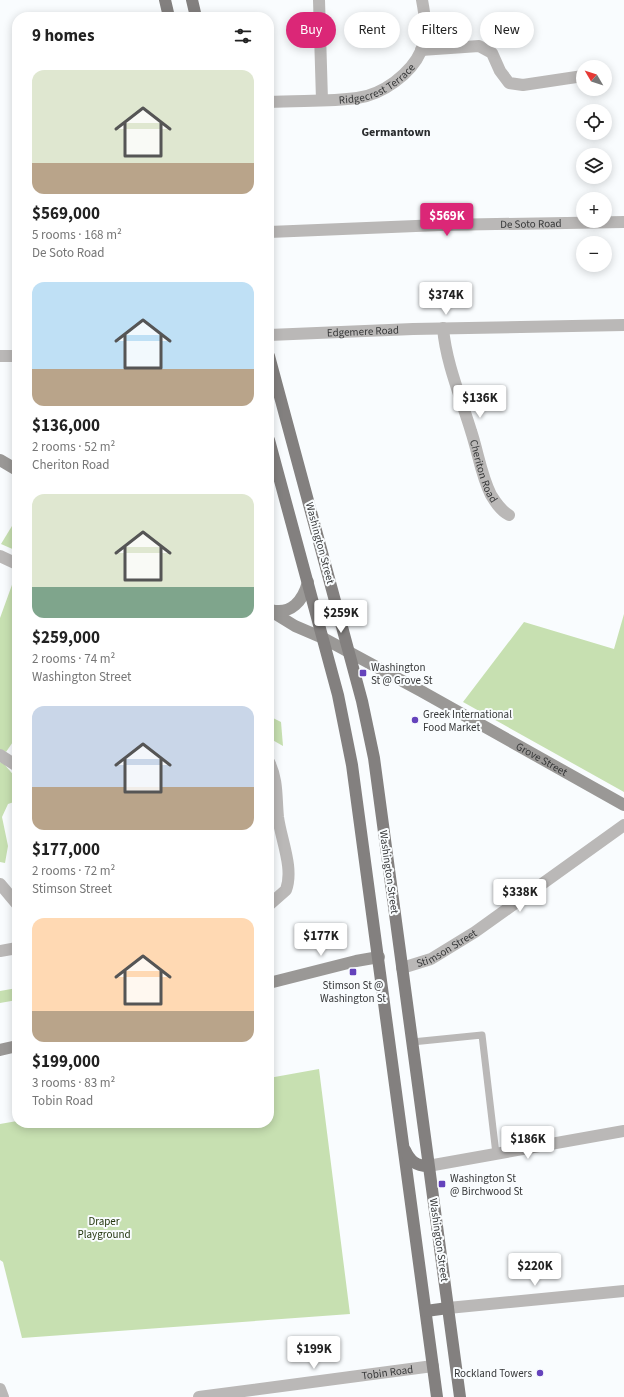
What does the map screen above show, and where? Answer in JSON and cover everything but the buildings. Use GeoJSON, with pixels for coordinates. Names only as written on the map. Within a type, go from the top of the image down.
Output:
{"type":"FeatureCollection","features":[{"type":"Feature","properties":{"kind":"main road"},"geometry":{"type":"LineString","coordinates":[[165,0],[168,12]]}},
{"type":"Feature","properties":{"kind":"main road"},"geometry":{"type":"LineString","coordinates":[[192,0],[195,12]]}},
{"type":"Feature","properties":{"kind":"main road","name":"Washington Street"},"geometry":{"type":"LineString","coordinates":[[274,375],[362,700],[374,758],[460,1397]]}},
{"type":"Feature","properties":{"kind":"main road","name":"Washington Street"},"geometry":{"type":"LineString","coordinates":[[274,458],[338,695],[352,764],[437,1397]]}},
{"type":"Feature","properties":{"kind":"main road"},"geometry":{"type":"LineString","coordinates":[[0,460],[12,467]]}},
{"type":"Feature","properties":{"kind":"main road"},"geometry":{"type":"LineString","coordinates":[[274,610],[281,611],[292,608],[300,600],[308,582]]}},
{"type":"Feature","properties":{"kind":"main road","name":"Grove Street"},"geometry":{"type":"LineString","coordinates":[[274,613],[295,626],[323,638],[624,805]]}},
{"type":"Feature","properties":{"kind":"main road"},"geometry":{"type":"LineString","coordinates":[[274,982],[356,961],[400,954]]}},
{"type":"Feature","properties":{"kind":"main road"},"geometry":{"type":"LineString","coordinates":[[380,972],[402,968]]}},
{"type":"Feature","properties":{"kind":"main road"},"geometry":{"type":"LineString","coordinates":[[0,1050],[12,1047]]}},
{"type":"Feature","properties":{"kind":"main road"},"geometry":{"type":"LineString","coordinates":[[404,1147],[413,1162],[418,1165],[428,1166]]}},
{"type":"Feature","properties":{"kind":"main road"},"geometry":{"type":"LineString","coordinates":[[426,1311],[448,1308]]}},
{"type":"Feature","properties":{"kind":"street"},"geometry":{"type":"LineString","coordinates":[[319,0],[322,100]]}},
{"type":"Feature","properties":{"kind":"street","name":"Ridgecrest Terrace"},"geometry":{"type":"LineString","coordinates":[[274,102],[358,98],[384,89],[410,68],[421,50],[426,22],[422,0]]}},
{"type":"Feature","properties":{"kind":"street","name":"Ridgecrest Terrace"},"geometry":{"type":"LineString","coordinates":[[421,50],[479,46],[492,53],[500,71],[509,84],[524,85],[576,77]]}},
{"type":"Feature","properties":{"kind":"street","name":"De Soto Road"},"geometry":{"type":"LineString","coordinates":[[274,232],[440,225],[624,222]]}},
{"type":"Feature","properties":{"kind":"street","name":"Edgemere Road"},"geometry":{"type":"LineString","coordinates":[[274,335],[443,328],[624,325]]}},
{"type":"Feature","properties":{"kind":"street","name":"Cheriton Road"},"geometry":{"type":"LineString","coordinates":[[443,328],[445,343],[455,380],[487,485],[495,501],[503,511],[509,515]]}},
{"type":"Feature","properties":{"kind":"street"},"geometry":{"type":"LineString","coordinates":[[0,356],[12,356]]}},
{"type":"Feature","properties":{"kind":"street"},"geometry":{"type":"LineString","coordinates":[[0,556],[12,562]]}},
{"type":"Feature","properties":{"kind":"street"},"geometry":{"type":"LineString","coordinates":[[0,755],[12,763]]}},
{"type":"Feature","properties":{"kind":"street"},"geometry":{"type":"LineString","coordinates":[[274,777],[276,783],[274,806]]}},
{"type":"Feature","properties":{"kind":"street"},"geometry":{"type":"LineString","coordinates":[[274,820],[288,869],[288,885],[286,890],[274,901]]}},
{"type":"Feature","properties":{"kind":"street","name":"Stimson Street"},"geometry":{"type":"LineString","coordinates":[[402,968],[431,959],[475,932],[624,825]]}},
{"type":"Feature","properties":{"kind":"street"},"geometry":{"type":"LineString","coordinates":[[0,884],[12,898]]}},
{"type":"Feature","properties":{"kind":"street"},"geometry":{"type":"LineString","coordinates":[[0,951],[12,949]]}},
{"type":"Feature","properties":{"kind":"street"},"geometry":{"type":"LineString","coordinates":[[428,1166],[624,1131]]}},
{"type":"Feature","properties":{"kind":"street"},"geometry":{"type":"LineString","coordinates":[[448,1308],[624,1291]]}},
{"type":"Feature","properties":{"kind":"street","name":"Tobin Road"},"geometry":{"type":"LineString","coordinates":[[199,1397],[251,1394],[433,1366]]}},
{"type":"Feature","properties":{"kind":"street"},"geometry":{"type":"LineString","coordinates":[[0,1389],[3,1397]]}},
{"type":"Feature","properties":{"kind":"lane"},"geometry":{"type":"LineString","coordinates":[[412,1042],[482,1035],[496,1154]]}},
{"type":"Feature","properties":{"kind":"green space"},"geometry":{"type":"Polygon","coordinates":[[[12,526],[12,549],[1,544],[12,526]]]}},
{"type":"Feature","properties":{"kind":"green space"},"geometry":{"type":"Polygon","coordinates":[[[12,585],[12,743],[6,752],[0,749],[0,618],[12,585]]]}},
{"type":"Feature","properties":{"kind":"green space"},"geometry":{"type":"Polygon","coordinates":[[[624,614],[624,792],[463,702],[524,622],[614,649],[624,614]]]}},
{"type":"Feature","properties":{"kind":"green space"},"geometry":{"type":"Polygon","coordinates":[[[274,718],[281,722],[283,746],[274,741],[274,718]]]}},
{"type":"Feature","properties":{"kind":"green space"},"geometry":{"type":"Polygon","coordinates":[[[0,762],[4,764],[12,773],[12,803],[8,804],[2,817],[8,846],[5,863],[0,862],[0,762]]]}},
{"type":"Feature","properties":{"kind":"green space"},"geometry":{"type":"Polygon","coordinates":[[[12,989],[12,1001],[0,1003],[0,991],[12,989]]]}},
{"type":"Feature","properties":{"kind":"green space","name":"Draper Playground"},"geometry":{"type":"Polygon","coordinates":[[[319,1069],[350,1314],[22,1338],[3,1262],[0,1260],[0,1124],[12,1122],[12,1128],[274,1128],[274,1077],[319,1069]]]}},
{"type":"Feature","properties":{"kind":"place","name":"Washington St @ Grove St"},"geometry":{"type":"Point","coordinates":[363,673]}},
{"type":"Feature","properties":{"kind":"place","name":"Greek International Food Market"},"geometry":{"type":"Point","coordinates":[415,720]}},
{"type":"Feature","properties":{"kind":"place","name":"Stimson St @ Washington St"},"geometry":{"type":"Point","coordinates":[353,972]}},
{"type":"Feature","properties":{"kind":"place","name":"Washington St @ Birchwood St"},"geometry":{"type":"Point","coordinates":[442,1184]}},
{"type":"Feature","properties":{"kind":"place","name":"Rockland Towers"},"geometry":{"type":"Point","coordinates":[540,1373]}},
{"type":"Feature","properties":{"kind":"district","name":"Germantown"},"geometry":{"type":"Point","coordinates":[396,132]}}]}
